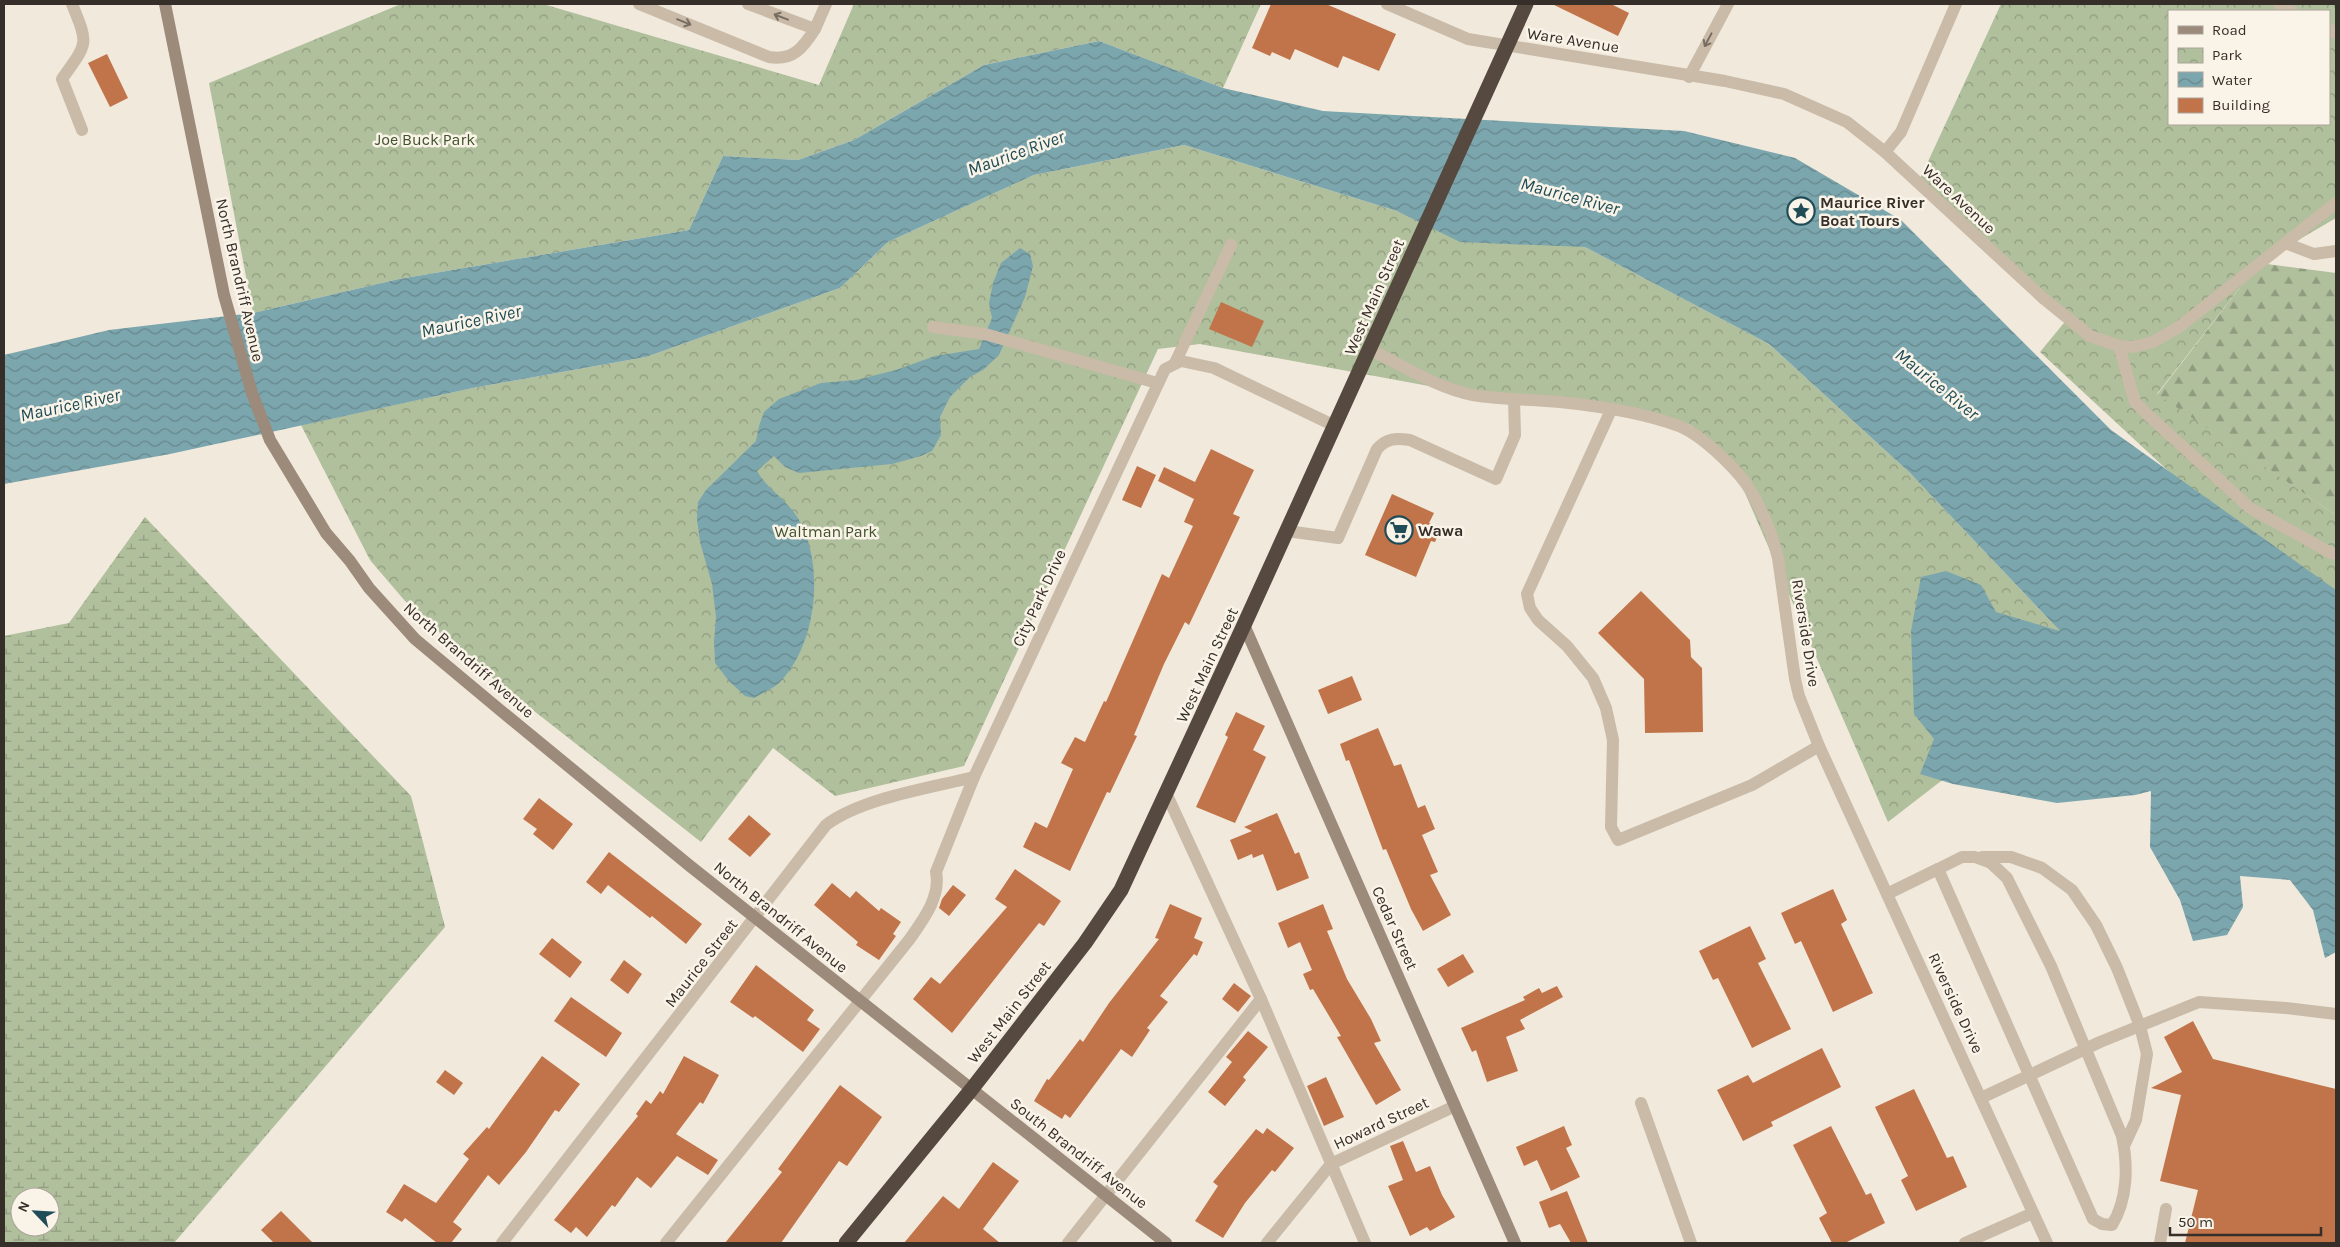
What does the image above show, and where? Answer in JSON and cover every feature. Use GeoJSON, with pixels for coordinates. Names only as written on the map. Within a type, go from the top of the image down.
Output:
{"type":"FeatureCollection","features":[{"type":"Feature","properties":{"kind":"highway","name":"West Main Street"},"geometry":{"type":"LineString","coordinates":[[846,1243],[971,1090],[1103,917],[1134,866],[1526,4]]}},
{"type":"Feature","properties":{"kind":"main road","name":"North Brandriff Avenue"},"geometry":{"type":"LineString","coordinates":[[165,4],[224,295],[252,393],[270,440],[326,533],[390,613],[414,639],[756,918],[971,1090]]}},
{"type":"Feature","properties":{"kind":"main road","name":"Cedar Street"},"geometry":{"type":"LineString","coordinates":[[1244,625],[1515,1243]]}},
{"type":"Feature","properties":{"kind":"main road","name":"South Brandriff Avenue"},"geometry":{"type":"LineString","coordinates":[[971,1090],[1166,1243]]}},
{"type":"Feature","properties":{"kind":"street"},"geometry":{"type":"LineString","coordinates":[[72,4],[84,32],[84,47],[62,79],[82,130]]}},
{"type":"Feature","properties":{"kind":"street"},"geometry":{"type":"LineString","coordinates":[[639,4],[770,57],[783,59],[797,52],[806,43],[815,29],[826,4]]}},
{"type":"Feature","properties":{"kind":"street"},"geometry":{"type":"LineString","coordinates":[[748,4],[815,29]]}},
{"type":"Feature","properties":{"kind":"street","name":"Ware Avenue"},"geometry":{"type":"LineString","coordinates":[[1387,4],[1468,39],[1689,77],[1726,81],[1784,94],[1846,122],[1885,152],[2043,298],[2090,336],[2119,346],[2133,347],[2153,342],[2179,327],[2336,203]]}},
{"type":"Feature","properties":{"kind":"street"},"geometry":{"type":"LineString","coordinates":[[1689,77],[1728,4]]}},
{"type":"Feature","properties":{"kind":"street"},"geometry":{"type":"LineString","coordinates":[[1885,152],[1900,132],[1956,4]]}},
{"type":"Feature","properties":{"kind":"street"},"geometry":{"type":"LineString","coordinates":[[2279,4],[2290,10]]}},
{"type":"Feature","properties":{"kind":"street"},"geometry":{"type":"LineString","coordinates":[[2285,243],[2314,254],[2336,252]]}},
{"type":"Feature","properties":{"kind":"street","name":"City Park Drive"},"geometry":{"type":"LineString","coordinates":[[859,1001],[909,940],[927,914],[938,885],[936,872],[974,777],[1157,383],[1165,369],[1175,363],[1230,245]]}},
{"type":"Feature","properties":{"kind":"street"},"geometry":{"type":"LineString","coordinates":[[933,327],[985,334],[1157,383]]}},
{"type":"Feature","properties":{"kind":"street"},"geometry":{"type":"LineString","coordinates":[[2119,346],[2135,402],[2179,446],[2250,508],[2336,554]]}},
{"type":"Feature","properties":{"kind":"street","name":"Riverside Drive"},"geometry":{"type":"LineString","coordinates":[[1369,349],[1456,391],[1630,412],[1680,427],[1707,445],[1734,470],[1753,494],[1774,544],[1799,696],[1819,746],[2047,1243]]}},
{"type":"Feature","properties":{"kind":"street"},"geometry":{"type":"LineString","coordinates":[[1175,363],[1181,361],[1193,362],[1214,368],[1335,426]]}},
{"type":"Feature","properties":{"kind":"street"},"geometry":{"type":"LineString","coordinates":[[1287,531],[1338,538],[1377,449],[1384,442],[1396,438],[1410,440],[1496,478],[1515,435],[1514,399]]}},
{"type":"Feature","properties":{"kind":"street"},"geometry":{"type":"LineString","coordinates":[[1612,410],[1527,594],[1530,608],[1538,620],[1567,646],[1594,678],[1606,708],[1613,740],[1611,826],[1618,840],[1752,785],[1819,746]]}},
{"type":"Feature","properties":{"kind":"street","name":"Maurice Street"},"geometry":{"type":"LineString","coordinates":[[502,1243],[756,918],[826,825],[839,815],[904,794],[974,777]]}},
{"type":"Feature","properties":{"kind":"street"},"geometry":{"type":"LineString","coordinates":[[1167,795],[1261,999],[1365,1243]]}},
{"type":"Feature","properties":{"kind":"street"},"geometry":{"type":"LineString","coordinates":[[1888,894],[1962,857],[2012,857],[2042,868],[2072,890],[2096,925],[2117,968],[2140,1026],[2147,1054],[2136,1120],[2124,1146]]}},
{"type":"Feature","properties":{"kind":"street"},"geometry":{"type":"LineString","coordinates":[[1938,869],[2093,1219],[2102,1224],[2112,1224],[2118,1215],[2125,1188],[2126,1157],[2122,1136],[2095,1076],[2086,1048],[2051,966],[2007,878],[1991,863],[1975,857]]}},
{"type":"Feature","properties":{"kind":"street"},"geometry":{"type":"LineString","coordinates":[[1068,1243],[1261,999]]}},
{"type":"Feature","properties":{"kind":"street"},"geometry":{"type":"LineString","coordinates":[[666,1243],[859,1001]]}},
{"type":"Feature","properties":{"kind":"street"},"geometry":{"type":"LineString","coordinates":[[1981,1098],[2086,1048],[2199,1002],[2286,1008],[2336,1014]]}},
{"type":"Feature","properties":{"kind":"street"},"geometry":{"type":"LineString","coordinates":[[1642,1103],[1691,1243]]}},
{"type":"Feature","properties":{"kind":"street","name":"Howard Street"},"geometry":{"type":"LineString","coordinates":[[1267,1243],[1331,1164],[1455,1106]]}},
{"type":"Feature","properties":{"kind":"street"},"geometry":{"type":"LineString","coordinates":[[2160,1243],[2166,1209]]}},
{"type":"Feature","properties":{"kind":"street"},"geometry":{"type":"LineString","coordinates":[[1965,1243],[2033,1213]]}},
{"type":"Feature","properties":{"kind":"green space","name":"Joe Buck Park"},"geometry":{"type":"Polygon","coordinates":[[[401,4],[543,4],[819,85],[854,4],[1261,4],[1223,88],[1099,41],[984,65],[854,140],[798,160],[723,156],[689,230],[399,279],[253,313],[209,83],[401,4]]]}},
{"type":"Feature","properties":{"kind":"green space"},"geometry":{"type":"Polygon","coordinates":[[[2001,4],[2336,4],[2336,218],[2259,263],[2157,394],[2336,515],[2336,621],[2326,617],[2040,352],[2068,318],[1919,181],[2001,4]]]}},
{"type":"Feature","properties":{"kind":"green space","name":"Waltman Park"},"geometry":{"type":"Polygon","coordinates":[[[1184,145],[1397,211],[1585,247],[1769,344],[1910,473],[2061,632],[2029,713],[1888,822],[1735,470],[1691,425],[1630,412],[1456,391],[1200,344],[1158,349],[964,766],[835,796],[773,748],[701,842],[473,663],[405,601],[370,560],[301,425],[473,388],[646,357],[840,288],[888,242],[1034,175],[1184,145]]]}},
{"type":"Feature","properties":{"kind":"green space"},"geometry":{"type":"Polygon","coordinates":[[[2259,263],[2336,273],[2336,515],[2157,395],[2259,263]]]}},
{"type":"Feature","properties":{"kind":"green space"},"geometry":{"type":"Polygon","coordinates":[[[145,517],[411,796],[445,927],[174,1243],[4,1243],[4,636],[69,623],[145,517]]]}},
{"type":"Feature","properties":{"kind":"water","name":"Maurice River"},"geometry":{"type":"Polygon","coordinates":[[[1099,41],[1223,88],[1323,111],[1684,131],[1795,158],[1901,220],[2111,430],[2336,590],[2336,952],[2325,958],[2313,910],[2290,880],[2240,876],[2243,907],[2227,935],[2193,941],[2180,900],[2150,847],[2151,791],[2135,795],[2057,803],[1953,784],[1920,774],[1934,739],[1914,714],[1911,631],[1921,577],[1946,571],[1981,585],[1996,612],[2060,631],[1910,473],[1769,344],[1585,247],[1460,242],[1397,211],[1184,145],[1034,175],[888,242],[840,288],[646,357],[473,388],[170,454],[4,484],[4,355],[109,330],[253,313],[399,279],[689,230],[723,156],[798,160],[854,140],[984,65],[1099,41]]]}},
{"type":"Feature","properties":{"kind":"water"},"geometry":{"type":"Polygon","coordinates":[[[1020,248],[1030,254],[1033,266],[1025,297],[999,355],[983,370],[970,377],[950,397],[940,417],[941,435],[932,451],[892,464],[799,473],[785,467],[774,456],[757,471],[761,478],[794,513],[807,539],[812,559],[814,581],[813,604],[809,626],[793,666],[774,687],[754,698],[745,696],[729,681],[715,663],[716,617],[712,584],[700,542],[697,519],[698,502],[706,490],[756,441],[764,412],[779,399],[821,383],[856,380],[896,370],[935,356],[979,349],[992,318],[989,303],[993,283],[1001,263],[1020,248]]]}},
{"type":"Feature","properties":{"kind":"building"},"geometry":{"type":"Polygon","coordinates":[[[1271,4],[1326,4],[1396,34],[1379,71],[1343,56],[1338,68],[1295,49],[1290,60],[1272,52],[1270,56],[1252,48],[1271,4]]]}},
{"type":"Feature","properties":{"kind":"building"},"geometry":{"type":"Polygon","coordinates":[[[1552,4],[1611,4],[1629,13],[1618,36],[1552,4]]]}},
{"type":"Feature","properties":{"kind":"building"},"geometry":{"type":"Polygon","coordinates":[[[107,54],[128,98],[110,107],[88,63],[107,54]]]}},
{"type":"Feature","properties":{"kind":"building"},"geometry":{"type":"Polygon","coordinates":[[[1221,302],[1264,321],[1252,347],[1209,329],[1221,302]]]}},
{"type":"Feature","properties":{"kind":"building"},"geometry":{"type":"Polygon","coordinates":[[[1211,449],[1254,470],[1233,514],[1240,517],[1189,625],[1185,622],[1164,664],[1134,735],[1137,736],[1110,793],[1107,792],[1070,871],[1023,847],[1035,822],[1047,828],[1073,769],[1061,763],[1075,737],[1085,742],[1104,701],[1106,702],[1162,574],[1169,578],[1193,526],[1184,522],[1194,499],[1158,481],[1164,467],[1195,482],[1211,449]]]}},
{"type":"Feature","properties":{"kind":"building"},"geometry":{"type":"Polygon","coordinates":[[[1137,466],[1156,475],[1141,508],[1122,500],[1137,466]]]}},
{"type":"Feature","properties":{"kind":"building"},"geometry":{"type":"Polygon","coordinates":[[[1392,494],[1434,513],[1429,523],[1441,528],[1435,542],[1431,541],[1416,577],[1365,555],[1392,494]]]}},
{"type":"Feature","properties":{"kind":"building"},"geometry":{"type":"Polygon","coordinates":[[[1641,591],[1690,640],[1691,657],[1702,668],[1703,732],[1645,733],[1644,679],[1598,633],[1641,591]]]}},
{"type":"Feature","properties":{"kind":"building"},"geometry":{"type":"Polygon","coordinates":[[[1352,676],[1362,700],[1328,714],[1318,690],[1352,676]]]}},
{"type":"Feature","properties":{"kind":"building"},"geometry":{"type":"Polygon","coordinates":[[[1236,712],[1265,726],[1253,750],[1266,757],[1235,823],[1196,807],[1228,737],[1225,735],[1236,712]]]}},
{"type":"Feature","properties":{"kind":"building"},"geometry":{"type":"Polygon","coordinates":[[[1378,728],[1394,766],[1401,764],[1418,808],[1425,805],[1435,829],[1422,835],[1438,872],[1430,875],[1451,915],[1423,931],[1411,909],[1386,849],[1383,850],[1349,760],[1346,761],[1340,744],[1378,728]]]}},
{"type":"Feature","properties":{"kind":"building"},"geometry":{"type":"Polygon","coordinates":[[[539,798],[573,824],[553,850],[533,834],[537,829],[523,819],[539,798]]]}},
{"type":"Feature","properties":{"kind":"building"},"geometry":{"type":"Polygon","coordinates":[[[1277,813],[1295,854],[1299,852],[1309,878],[1277,891],[1263,854],[1253,858],[1252,854],[1238,860],[1230,840],[1252,831],[1244,827],[1277,813]]]}},
{"type":"Feature","properties":{"kind":"building"},"geometry":{"type":"Polygon","coordinates":[[[749,815],[771,834],[750,857],[728,839],[749,815]]]}},
{"type":"Feature","properties":{"kind":"building"},"geometry":{"type":"Polygon","coordinates":[[[609,852],[702,924],[686,944],[652,916],[650,918],[608,885],[601,894],[586,882],[609,852]]]}},
{"type":"Feature","properties":{"kind":"building"},"geometry":{"type":"Polygon","coordinates":[[[1015,869],[1061,901],[1044,926],[1039,923],[952,1033],[913,999],[931,977],[940,984],[1007,907],[995,899],[1015,869]]]}},
{"type":"Feature","properties":{"kind":"building"},"geometry":{"type":"Polygon","coordinates":[[[832,883],[850,898],[856,891],[879,911],[881,908],[901,922],[893,934],[896,936],[879,960],[856,945],[858,942],[814,905],[832,883]]]}},
{"type":"Feature","properties":{"kind":"building"},"geometry":{"type":"Polygon","coordinates":[[[953,885],[966,895],[949,916],[939,908],[942,899],[953,885]]]}},
{"type":"Feature","properties":{"kind":"building"},"geometry":{"type":"Polygon","coordinates":[[[1833,889],[1847,920],[1841,924],[1873,993],[1833,1012],[1801,941],[1795,944],[1781,913],[1833,889]]]}},
{"type":"Feature","properties":{"kind":"building"},"geometry":{"type":"Polygon","coordinates":[[[1170,904],[1202,918],[1194,938],[1203,942],[1197,956],[1194,954],[1160,996],[1168,1002],[1147,1028],[1150,1030],[1132,1057],[1121,1049],[1070,1118],[1065,1114],[1062,1119],[1034,1101],[1047,1079],[1049,1080],[1080,1039],[1083,1042],[1109,1003],[1159,939],[1155,938],[1170,904]]]}},
{"type":"Feature","properties":{"kind":"building"},"geometry":{"type":"Polygon","coordinates":[[[1323,904],[1333,929],[1327,931],[1347,979],[1371,1019],[1381,1041],[1374,1043],[1401,1090],[1376,1105],[1337,1037],[1341,1036],[1313,989],[1310,990],[1303,974],[1312,970],[1300,942],[1288,948],[1278,923],[1323,904]]]}},
{"type":"Feature","properties":{"kind":"building"},"geometry":{"type":"Polygon","coordinates":[[[1750,926],[1766,959],[1758,963],[1791,1029],[1752,1048],[1718,978],[1713,980],[1699,951],[1750,926]]]}},
{"type":"Feature","properties":{"kind":"building"},"geometry":{"type":"Polygon","coordinates":[[[552,938],[582,962],[570,978],[539,954],[552,938]]]}},
{"type":"Feature","properties":{"kind":"building"},"geometry":{"type":"Polygon","coordinates":[[[1463,954],[1474,972],[1448,987],[1437,969],[1463,954]]]}},
{"type":"Feature","properties":{"kind":"building"},"geometry":{"type":"Polygon","coordinates":[[[624,960],[642,974],[628,994],[610,980],[624,960]]]}},
{"type":"Feature","properties":{"kind":"building"},"geometry":{"type":"Polygon","coordinates":[[[756,965],[814,1010],[807,1020],[820,1029],[803,1052],[755,1016],[753,1018],[730,1002],[756,965]]]}},
{"type":"Feature","properties":{"kind":"building"},"geometry":{"type":"Polygon","coordinates":[[[1234,983],[1251,996],[1238,1012],[1222,999],[1234,983]]]}},
{"type":"Feature","properties":{"kind":"building"},"geometry":{"type":"Polygon","coordinates":[[[1557,986],[1563,997],[1520,1020],[1525,1029],[1506,1037],[1518,1071],[1487,1082],[1476,1050],[1472,1052],[1461,1028],[1525,1000],[1523,997],[1539,988],[1542,993],[1557,986]]]}},
{"type":"Feature","properties":{"kind":"building"},"geometry":{"type":"Polygon","coordinates":[[[571,997],[622,1033],[606,1057],[554,1021],[571,997]]]}},
{"type":"Feature","properties":{"kind":"building"},"geometry":{"type":"Polygon","coordinates":[[[2193,1021],[2213,1059],[2336,1089],[2336,1243],[2185,1243],[2198,1190],[2160,1181],[2181,1095],[2151,1088],[2182,1072],[2164,1037],[2193,1021]]]}},
{"type":"Feature","properties":{"kind":"building"},"geometry":{"type":"Polygon","coordinates":[[[1248,1031],[1268,1047],[1243,1077],[1246,1080],[1225,1106],[1208,1092],[1232,1062],[1226,1057],[1248,1031]]]}},
{"type":"Feature","properties":{"kind":"building"},"geometry":{"type":"Polygon","coordinates":[[[1822,1048],[1841,1087],[1771,1122],[1773,1126],[1743,1141],[1717,1090],[1748,1075],[1753,1083],[1822,1048]]]}},
{"type":"Feature","properties":{"kind":"building"},"geometry":{"type":"Polygon","coordinates":[[[542,1056],[580,1084],[559,1112],[555,1110],[526,1152],[499,1185],[488,1175],[453,1222],[462,1229],[451,1243],[437,1243],[405,1218],[402,1222],[386,1212],[404,1184],[436,1203],[469,1159],[463,1154],[487,1127],[489,1129],[542,1056]]]}},
{"type":"Feature","properties":{"kind":"building"},"geometry":{"type":"Polygon","coordinates":[[[684,1056],[719,1075],[703,1104],[700,1102],[676,1134],[718,1160],[708,1175],[677,1156],[651,1188],[637,1177],[615,1207],[612,1205],[587,1237],[576,1227],[571,1233],[554,1220],[638,1116],[636,1114],[646,1100],[651,1104],[660,1091],[663,1094],[684,1056]]]}},
{"type":"Feature","properties":{"kind":"building"},"geometry":{"type":"Polygon","coordinates":[[[445,1070],[463,1083],[454,1095],[436,1082],[445,1070]]]}},
{"type":"Feature","properties":{"kind":"building"},"geometry":{"type":"Polygon","coordinates":[[[1326,1077],[1344,1117],[1324,1126],[1307,1086],[1326,1077]]]}},
{"type":"Feature","properties":{"kind":"building"},"geometry":{"type":"Polygon","coordinates":[[[840,1085],[882,1117],[847,1166],[839,1161],[781,1243],[725,1243],[782,1172],[778,1169],[840,1085]]]}},
{"type":"Feature","properties":{"kind":"building"},"geometry":{"type":"Polygon","coordinates":[[[1914,1089],[1947,1158],[1953,1156],[1967,1187],[1916,1211],[1901,1180],[1908,1176],[1875,1107],[1914,1089]]]}},
{"type":"Feature","properties":{"kind":"building"},"geometry":{"type":"Polygon","coordinates":[[[1564,1126],[1572,1145],[1566,1148],[1580,1177],[1551,1191],[1537,1160],[1524,1166],[1516,1147],[1564,1126]]]}},
{"type":"Feature","properties":{"kind":"building"},"geometry":{"type":"Polygon","coordinates":[[[1831,1126],[1866,1195],[1871,1193],[1885,1223],[1845,1243],[1832,1243],[1819,1218],[1827,1213],[1793,1145],[1831,1126]]]}},
{"type":"Feature","properties":{"kind":"building"},"geometry":{"type":"Polygon","coordinates":[[[1267,1128],[1294,1148],[1275,1172],[1272,1170],[1245,1203],[1223,1238],[1195,1221],[1218,1186],[1213,1182],[1256,1129],[1263,1134],[1267,1128]]]}},
{"type":"Feature","properties":{"kind":"building"},"geometry":{"type":"Polygon","coordinates":[[[1403,1141],[1416,1172],[1430,1166],[1442,1195],[1455,1217],[1430,1231],[1427,1227],[1410,1236],[1388,1186],[1403,1180],[1390,1146],[1403,1141]]]}},
{"type":"Feature","properties":{"kind":"building"},"geometry":{"type":"Polygon","coordinates":[[[993,1162],[1019,1181],[983,1229],[1000,1243],[904,1243],[943,1196],[959,1209],[993,1162]]]}},
{"type":"Feature","properties":{"kind":"building"},"geometry":{"type":"Polygon","coordinates":[[[1567,1191],[1588,1243],[1571,1243],[1560,1224],[1549,1228],[1539,1202],[1567,1191]]]}},
{"type":"Feature","properties":{"kind":"building"},"geometry":{"type":"Polygon","coordinates":[[[281,1211],[313,1243],[274,1243],[261,1230],[281,1211]]]}},
{"type":"Feature","properties":{"kind":"place","name":"Maurice River Boat Tours"},"geometry":{"type":"Point","coordinates":[1801,211]}},
{"type":"Feature","properties":{"kind":"place","name":"Wawa"},"geometry":{"type":"Point","coordinates":[1399,530]}}]}
